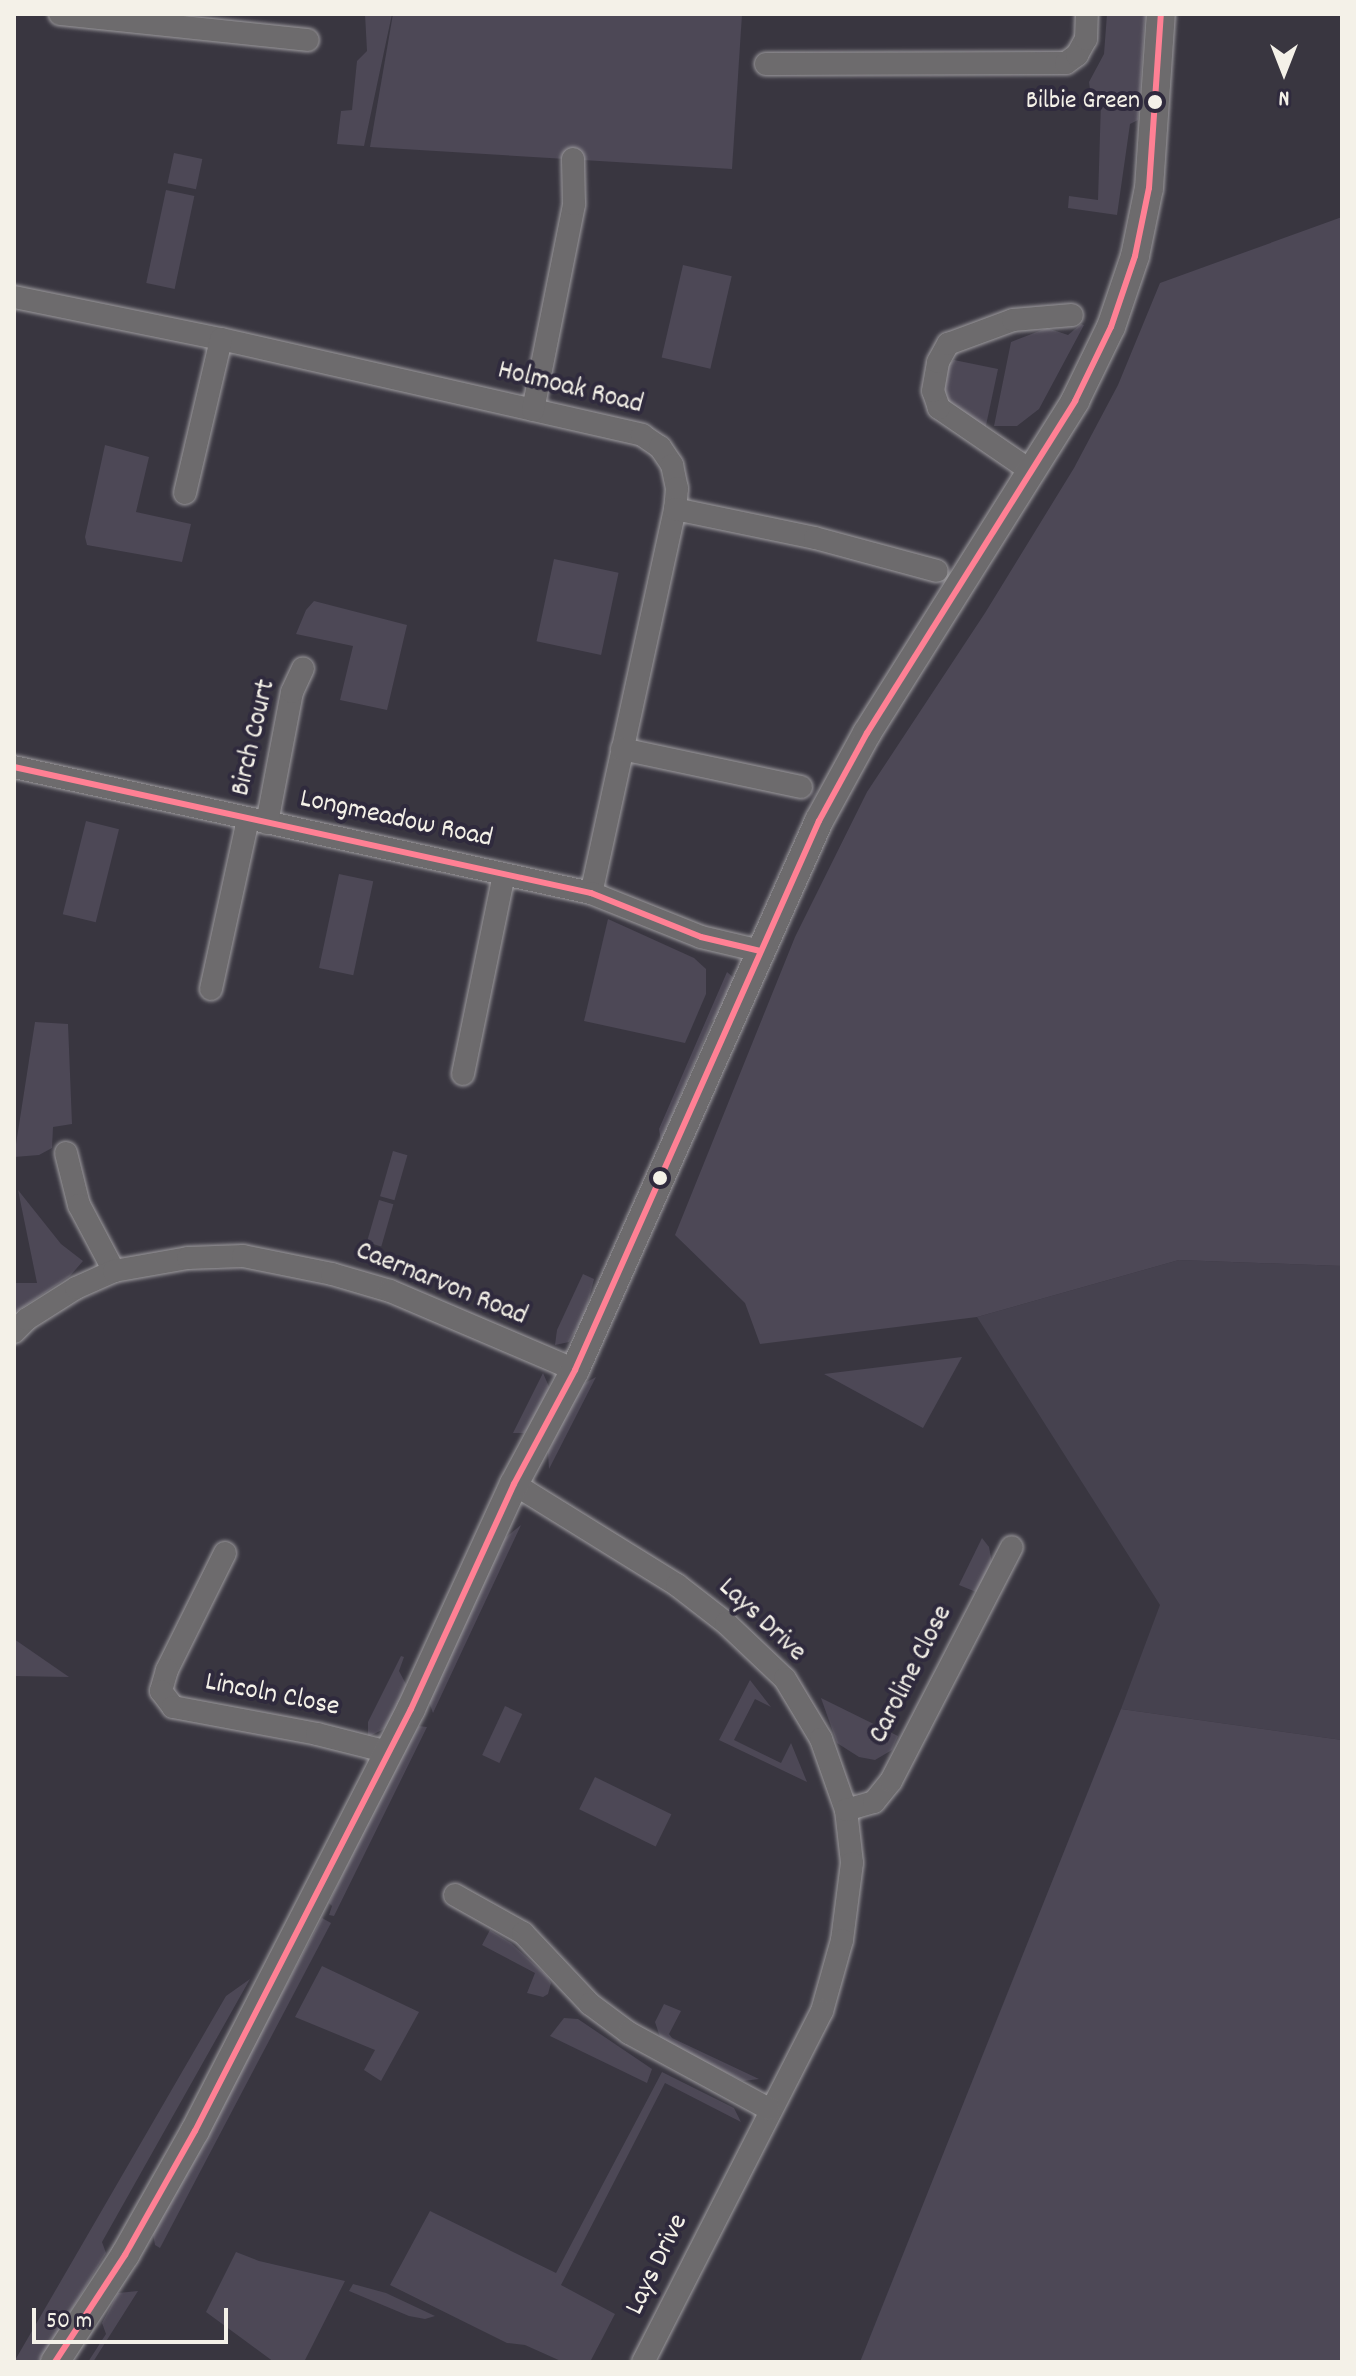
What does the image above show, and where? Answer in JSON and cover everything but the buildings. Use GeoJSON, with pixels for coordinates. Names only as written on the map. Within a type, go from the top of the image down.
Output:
{"type":"FeatureCollection","features":[{"type":"Feature","properties":{"kind":"street"},"geometry":{"type":"LineString","coordinates":[[60,14],[308,40]]}},
{"type":"Feature","properties":{"kind":"street"},"geometry":{"type":"LineString","coordinates":[[766,64],[1066,63],[1077,55],[1086,39],[1087,14]]}},
{"type":"Feature","properties":{"kind":"street"},"geometry":{"type":"LineString","coordinates":[[55,2362],[125,2255],[272,1987],[388,1752],[514,1484],[575,1370],[819,821],[867,733],[1075,401],[1105,340],[1135,256],[1149,188],[1161,14]]}},
{"type":"Feature","properties":{"kind":"street"},"geometry":{"type":"LineString","coordinates":[[533,410],[574,204],[573,159]]}},
{"type":"Feature","properties":{"kind":"street","name":"Holmoak Road"},"geometry":{"type":"LineString","coordinates":[[14,297],[221,339],[642,435],[651,441],[672,465],[677,488],[675,509],[591,893]]}},
{"type":"Feature","properties":{"kind":"street"},"geometry":{"type":"LineString","coordinates":[[1031,471],[939,408],[933,391],[938,362],[948,344],[1000,325],[1072,315]]}},
{"type":"Feature","properties":{"kind":"street"},"geometry":{"type":"LineString","coordinates":[[185,493],[221,339]]}},
{"type":"Feature","properties":{"kind":"street"},"geometry":{"type":"LineString","coordinates":[[675,509],[815,538],[937,571]]}},
{"type":"Feature","properties":{"kind":"street","name":"Birch Court"},"geometry":{"type":"LineString","coordinates":[[211,989],[292,692],[303,668]]}},
{"type":"Feature","properties":{"kind":"street"},"geometry":{"type":"LineString","coordinates":[[622,749],[801,787]]}},
{"type":"Feature","properties":{"kind":"street","name":"Longmeadow Road"},"geometry":{"type":"LineString","coordinates":[[14,767],[591,893],[701,937],[760,951]]}},
{"type":"Feature","properties":{"kind":"street"},"geometry":{"type":"LineString","coordinates":[[463,1074],[504,874]]}},
{"type":"Feature","properties":{"kind":"street"},"geometry":{"type":"LineString","coordinates":[[66,1153],[79,1205],[114,1271]]}},
{"type":"Feature","properties":{"kind":"street","name":"Caernarvon Road"},"geometry":{"type":"LineString","coordinates":[[14,1332],[27,1319],[76,1288],[114,1271],[188,1258],[243,1256],[332,1274],[390,1291],[575,1370]]}},
{"type":"Feature","properties":{"kind":"street","name":"Lays Drive"},"geometry":{"type":"LineString","coordinates":[[514,1484],[677,1585],[726,1623],[785,1679],[821,1739],[846,1810],[852,1863],[842,1940],[822,2011],[769,2109],[643,2362]]}},
{"type":"Feature","properties":{"kind":"street","name":"Caroline Close"},"geometry":{"type":"LineString","coordinates":[[846,1810],[874,1802],[891,1781],[1012,1547]]}},
{"type":"Feature","properties":{"kind":"street","name":"Lincoln Close"},"geometry":{"type":"LineString","coordinates":[[225,1553],[167,1670],[161,1691],[173,1707],[317,1734],[388,1752]]}},
{"type":"Feature","properties":{"kind":"street"},"geometry":{"type":"LineString","coordinates":[[455,1895],[523,1933],[590,2004],[629,2033],[769,2109]]}},
{"type":"Feature","properties":{"kind":"shaded area"},"geometry":{"type":"Polygon","coordinates":[[[365,14],[392,14],[364,146],[337,144],[341,111],[352,110],[357,61],[367,51],[365,14]]]}},
{"type":"Feature","properties":{"kind":"shaded area"},"geometry":{"type":"Polygon","coordinates":[[[393,14],[742,14],[732,169],[370,147],[393,14]]]}},
{"type":"Feature","properties":{"kind":"shaded area"},"geometry":{"type":"Polygon","coordinates":[[[1107,14],[1145,14],[1138,120],[1130,124],[1117,215],[1068,208],[1069,196],[1098,200],[1101,101],[1091,98],[1089,82],[1104,54],[1107,14]]]}},
{"type":"Feature","properties":{"kind":"shaded area"},"geometry":{"type":"Polygon","coordinates":[[[174,153],[202,159],[196,189],[168,183],[174,153]]]}},
{"type":"Feature","properties":{"kind":"shaded area"},"geometry":{"type":"Polygon","coordinates":[[[166,190],[194,196],[175,289],[146,283],[166,190]]]}},
{"type":"Feature","properties":{"kind":"shaded area"},"geometry":{"type":"Polygon","coordinates":[[[1342,217],[1342,1266],[1179,1260],[977,1317],[760,1344],[745,1303],[675,1235],[795,937],[867,792],[985,613],[1074,468],[1118,385],[1160,283],[1342,217]]]}},
{"type":"Feature","properties":{"kind":"shaded area"},"geometry":{"type":"Polygon","coordinates":[[[683,265],[732,276],[710,369],[662,358],[683,265]]]}},
{"type":"Feature","properties":{"kind":"shaded area"},"geometry":{"type":"Polygon","coordinates":[[[1081,324],[1084,325],[1039,409],[1017,426],[994,426],[1011,342],[1047,328],[1068,335],[1081,324]]]}},
{"type":"Feature","properties":{"kind":"shaded area"},"geometry":{"type":"Polygon","coordinates":[[[954,360],[998,369],[985,430],[949,405],[942,389],[949,364],[954,360]]]}},
{"type":"Feature","properties":{"kind":"shaded area"},"geometry":{"type":"Polygon","coordinates":[[[105,445],[149,457],[136,512],[191,524],[182,562],[87,545],[85,537],[105,445]]]}},
{"type":"Feature","properties":{"kind":"shaded area"},"geometry":{"type":"Polygon","coordinates":[[[554,559],[619,573],[601,655],[537,641],[554,559]]]}},
{"type":"Feature","properties":{"kind":"shaded area"},"geometry":{"type":"Polygon","coordinates":[[[314,601],[407,625],[387,710],[340,700],[353,646],[296,634],[306,610],[314,601]]]}},
{"type":"Feature","properties":{"kind":"shaded area"},"geometry":{"type":"Polygon","coordinates":[[[86,821],[119,829],[96,922],[63,914],[86,821]]]}},
{"type":"Feature","properties":{"kind":"shaded area"},"geometry":{"type":"Polygon","coordinates":[[[339,874],[373,881],[353,975],[319,968],[339,874]]]}},
{"type":"Feature","properties":{"kind":"shaded area"},"geometry":{"type":"Polygon","coordinates":[[[608,919],[694,958],[706,969],[706,994],[685,1043],[584,1021],[608,919]]]}},
{"type":"Feature","properties":{"kind":"shaded area"},"geometry":{"type":"Polygon","coordinates":[[[727,972],[735,979],[719,1016],[712,1021],[661,1142],[659,1129],[727,972]]]}},
{"type":"Feature","properties":{"kind":"shaded area"},"geometry":{"type":"Polygon","coordinates":[[[35,1022],[68,1024],[72,1124],[53,1127],[52,1148],[39,1155],[14,1157],[35,1022]]]}},
{"type":"Feature","properties":{"kind":"shaded area"},"geometry":{"type":"Polygon","coordinates":[[[393,1151],[407,1155],[394,1200],[380,1196],[393,1151]]]}},
{"type":"Feature","properties":{"kind":"shaded area"},"geometry":{"type":"Polygon","coordinates":[[[18,1190],[61,1244],[83,1261],[70,1276],[14,1313],[14,1283],[37,1283],[18,1190]]]}},
{"type":"Feature","properties":{"kind":"shaded area"},"geometry":{"type":"Polygon","coordinates":[[[379,1200],[393,1204],[381,1246],[367,1242],[379,1200]]]}},
{"type":"Feature","properties":{"kind":"shaded area"},"geometry":{"type":"Polygon","coordinates":[[[1179,1260],[1342,1266],[1342,1740],[1121,1709],[1160,1605],[977,1317],[1179,1260]]]}},
{"type":"Feature","properties":{"kind":"shaded area"},"geometry":{"type":"Polygon","coordinates":[[[583,1274],[594,1279],[585,1315],[569,1342],[555,1345],[557,1330],[583,1274]]]}},
{"type":"Feature","properties":{"kind":"shaded area"},"geometry":{"type":"Polygon","coordinates":[[[962,1357],[923,1428],[824,1374],[962,1357]]]}},
{"type":"Feature","properties":{"kind":"shaded area"},"geometry":{"type":"Polygon","coordinates":[[[543,1373],[550,1389],[536,1421],[524,1433],[513,1433],[543,1373]]]}},
{"type":"Feature","properties":{"kind":"shaded area"},"geometry":{"type":"Polygon","coordinates":[[[596,1377],[549,1469],[548,1452],[581,1385],[596,1377]]]}},
{"type":"Feature","properties":{"kind":"shaded area"},"geometry":{"type":"Polygon","coordinates":[[[521,1525],[433,1713],[428,1699],[505,1538],[521,1525]]]}},
{"type":"Feature","properties":{"kind":"shaded area"},"geometry":{"type":"Polygon","coordinates":[[[982,1538],[989,1547],[992,1563],[976,1592],[959,1585],[982,1538]]]}},
{"type":"Feature","properties":{"kind":"shaded area"},"geometry":{"type":"Polygon","coordinates":[[[14,1639],[69,1677],[14,1676],[14,1639]]]}},
{"type":"Feature","properties":{"kind":"shaded area"},"geometry":{"type":"Polygon","coordinates":[[[401,1656],[404,1657],[399,1671],[407,1686],[386,1728],[368,1737],[368,1722],[401,1656]]]}},
{"type":"Feature","properties":{"kind":"shaded area"},"geometry":{"type":"Polygon","coordinates":[[[750,1680],[771,1707],[755,1699],[734,1740],[781,1763],[791,1743],[807,1782],[719,1740],[750,1680]]]}},
{"type":"Feature","properties":{"kind":"shaded area"},"geometry":{"type":"Polygon","coordinates":[[[821,1698],[898,1736],[892,1750],[875,1760],[859,1757],[837,1743],[821,1698]]]}},
{"type":"Feature","properties":{"kind":"shaded area"},"geometry":{"type":"Polygon","coordinates":[[[505,1706],[522,1714],[499,1763],[482,1755],[505,1706]]]}},
{"type":"Feature","properties":{"kind":"shaded area"},"geometry":{"type":"Polygon","coordinates":[[[1121,1709],[1342,1740],[1342,2362],[860,2362],[1121,1709]]]}},
{"type":"Feature","properties":{"kind":"shaded area"},"geometry":{"type":"Polygon","coordinates":[[[419,1726],[427,1727],[334,1916],[329,1915],[332,1906],[329,1903],[396,1762],[419,1726]]]}},
{"type":"Feature","properties":{"kind":"shaded area"},"geometry":{"type":"Polygon","coordinates":[[[595,1777],[671,1814],[656,1847],[579,1809],[595,1777]]]}},
{"type":"Feature","properties":{"kind":"shaded area"},"geometry":{"type":"Polygon","coordinates":[[[322,1918],[331,1923],[160,2248],[155,2245],[153,2234],[322,1918]]]}},
{"type":"Feature","properties":{"kind":"shaded area"},"geometry":{"type":"Polygon","coordinates":[[[490,1930],[511,1943],[547,1976],[551,1983],[548,1994],[543,1997],[527,1993],[535,1973],[482,1945],[490,1930]]]}},
{"type":"Feature","properties":{"kind":"shaded area"},"geometry":{"type":"Polygon","coordinates":[[[322,1966],[419,2012],[381,2081],[364,2070],[375,2050],[295,2017],[322,1966]]]}},
{"type":"Feature","properties":{"kind":"shaded area"},"geometry":{"type":"Polygon","coordinates":[[[250,1979],[102,2242],[106,2253],[40,2362],[14,2362],[226,1996],[250,1979]]]}},
{"type":"Feature","properties":{"kind":"shaded area"},"geometry":{"type":"Polygon","coordinates":[[[664,2004],[681,2011],[669,2034],[672,2038],[759,2079],[743,2081],[661,2040],[655,2022],[664,2004]]]}},
{"type":"Feature","properties":{"kind":"shaded area"},"geometry":{"type":"Polygon","coordinates":[[[564,2018],[578,2019],[652,2069],[647,2083],[550,2036],[564,2018]]]}},
{"type":"Feature","properties":{"kind":"shaded area"},"geometry":{"type":"Polygon","coordinates":[[[662,2072],[734,2108],[741,2122],[665,2083],[561,2285],[615,2314],[590,2362],[563,2362],[525,2345],[507,2343],[390,2285],[430,2211],[556,2273],[662,2072]]]}},
{"type":"Feature","properties":{"kind":"shaded area"},"geometry":{"type":"Polygon","coordinates":[[[236,2252],[259,2261],[345,2281],[304,2362],[274,2362],[206,2312],[236,2252]]]}},
{"type":"Feature","properties":{"kind":"shaded area"},"geometry":{"type":"Polygon","coordinates":[[[353,2284],[386,2293],[435,2316],[425,2319],[409,2316],[349,2291],[353,2284]]]}},
{"type":"Feature","properties":{"kind":"shaded area"},"geometry":{"type":"Polygon","coordinates":[[[138,2291],[93,2362],[88,2362],[106,2334],[102,2323],[118,2293],[138,2291]]]}},
{"type":"Feature","properties":{"kind":"transit line"},"geometry":{"type":"LineString","coordinates":[[55,2362],[125,2255],[195,2131],[411,1709],[514,1484],[575,1370],[819,821],[867,733],[1075,401],[1111,327],[1135,256],[1149,188],[1161,14]]}},
{"type":"Feature","properties":{"kind":"transit line"},"geometry":{"type":"LineString","coordinates":[[14,767],[591,893],[701,937],[760,951]]}},
{"type":"Feature","properties":{"kind":"place","name":"Bilbie Green"},"geometry":{"type":"Point","coordinates":[1155,102]}}]}
